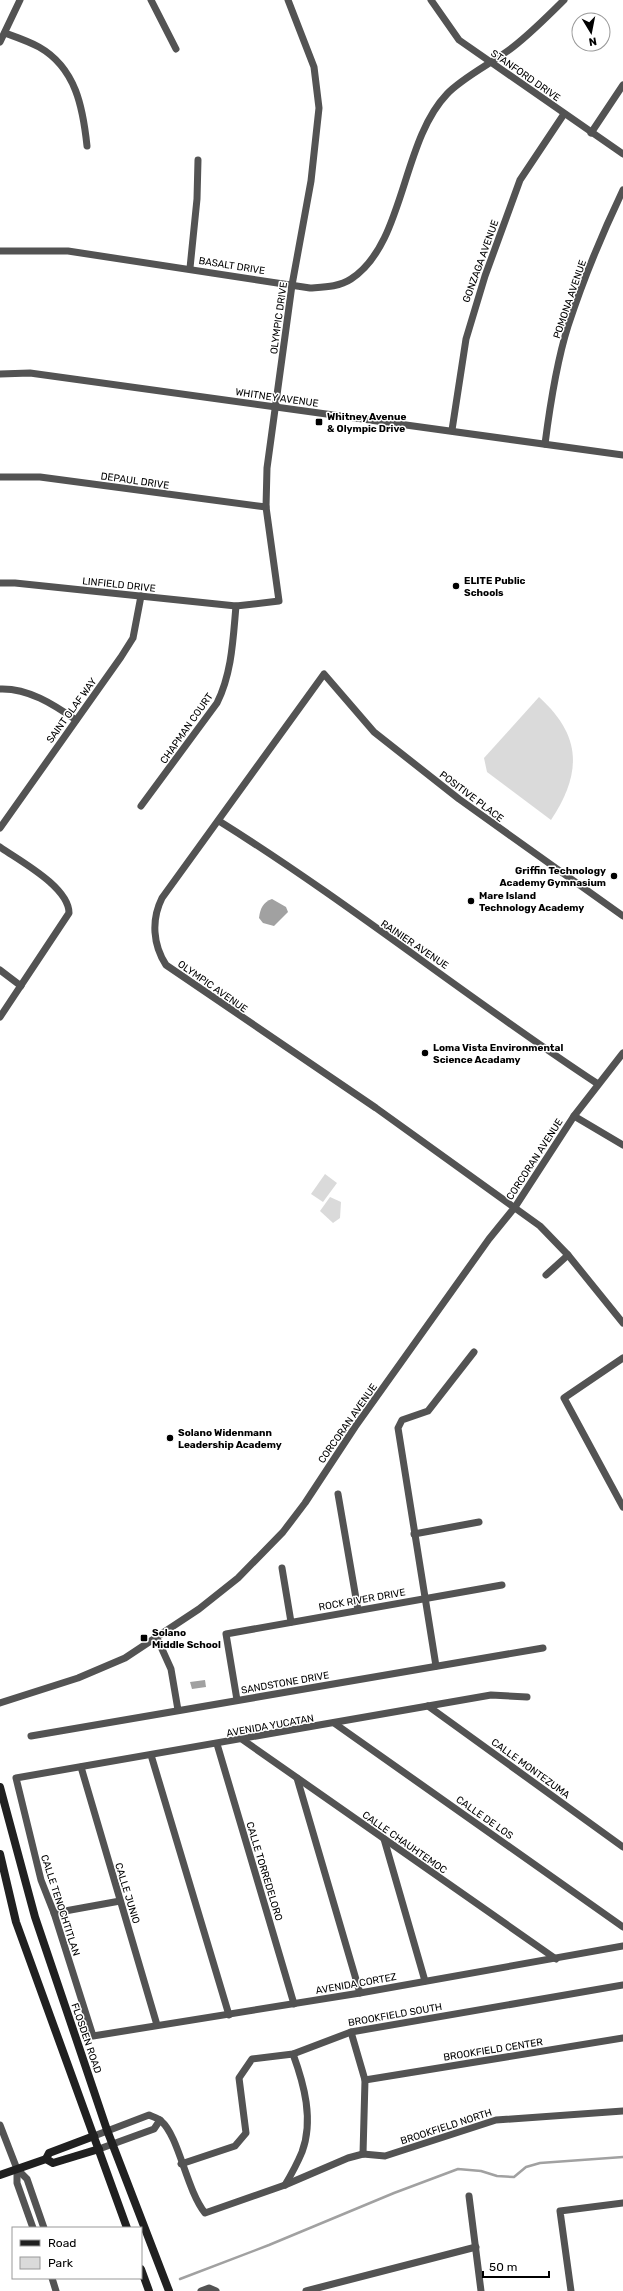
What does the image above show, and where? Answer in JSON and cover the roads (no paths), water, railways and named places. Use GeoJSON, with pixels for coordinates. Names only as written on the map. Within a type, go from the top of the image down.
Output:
{"type":"FeatureCollection","features":[{"type":"Feature","properties":{"kind":"main road","name":"FLOSDEN ROAD"},"geometry":{"type":"LineString","coordinates":[[0,1787],[35,1917],[107,2130],[169,2291]]}},
{"type":"Feature","properties":{"kind":"main road"},"geometry":{"type":"LineString","coordinates":[[0,1854],[16,1922],[99,2149],[126,2227]]}},
{"type":"Feature","properties":{"kind":"main road"},"geometry":{"type":"LineString","coordinates":[[0,2176],[46,2159],[49,2153],[94,2136]]}},
{"type":"Feature","properties":{"kind":"main road"},"geometry":{"type":"LineString","coordinates":[[46,2159],[53,2163],[99,2149]]}},
{"type":"Feature","properties":{"kind":"main road"},"geometry":{"type":"LineString","coordinates":[[142,2272],[149,2291]]}},
{"type":"Feature","properties":{"kind":"street"},"geometry":{"type":"LineString","coordinates":[[0,42],[20,0]]}},
{"type":"Feature","properties":{"kind":"street"},"geometry":{"type":"LineString","coordinates":[[151,0],[176,49]]}},
{"type":"Feature","properties":{"kind":"street","name":"OLYMPIC DRIVE"},"geometry":{"type":"LineString","coordinates":[[236,606],[279,601],[266,507],[267,468],[292,285],[311,181],[319,108],[314,67],[288,0]]}},
{"type":"Feature","properties":{"kind":"street","name":"STANFORD DRIVE"},"geometry":{"type":"LineString","coordinates":[[431,0],[459,40],[623,154]]}},
{"type":"Feature","properties":{"kind":"street","name":"BASALT DRIVE"},"geometry":{"type":"LineString","coordinates":[[0,252],[68,251],[190,268],[310,288],[331,287],[350,280],[367,267],[379,248],[395,212],[420,136],[448,94],[514,47],[564,0]]}},
{"type":"Feature","properties":{"kind":"street"},"geometry":{"type":"LineString","coordinates":[[5,33],[39,47],[60,66],[70,79],[83,110],[87,146]]}},
{"type":"Feature","properties":{"kind":"street"},"geometry":{"type":"LineString","coordinates":[[591,133],[623,85]]}},
{"type":"Feature","properties":{"kind":"street","name":"GONZAGA AVENUE"},"geometry":{"type":"LineString","coordinates":[[452,430],[466,339],[485,276],[520,180],[564,114]]}},
{"type":"Feature","properties":{"kind":"street"},"geometry":{"type":"LineString","coordinates":[[190,268],[197,199],[198,160]]}},
{"type":"Feature","properties":{"kind":"street","name":"POMONA AVENUE"},"geometry":{"type":"LineString","coordinates":[[545,444],[549,411],[568,327],[601,237],[623,190]]}},
{"type":"Feature","properties":{"kind":"street","name":"WHITNEY AVENUE"},"geometry":{"type":"LineString","coordinates":[[0,374],[30,374],[452,430],[623,455]]}},
{"type":"Feature","properties":{"kind":"street","name":"DEPAUL DRIVE"},"geometry":{"type":"LineString","coordinates":[[0,477],[40,476],[266,507]]}},
{"type":"Feature","properties":{"kind":"street","name":"LINFIELD DRIVE"},"geometry":{"type":"LineString","coordinates":[[0,583],[236,606]]}},
{"type":"Feature","properties":{"kind":"street","name":"SAINT OLAF WAY"},"geometry":{"type":"LineString","coordinates":[[0,828],[133,638],[141,596]]}},
{"type":"Feature","properties":{"kind":"street","name":"CHAPMAN COURT"},"geometry":{"type":"LineString","coordinates":[[141,806],[217,703],[224,688],[229,671],[236,606]]}},
{"type":"Feature","properties":{"kind":"street","name":"OLYMPIC AVENUE"},"geometry":{"type":"LineString","coordinates":[[324,674],[219,822],[162,898],[155,912],[156,942],[160,957],[166,965],[376,1108],[540,1226],[568,1255],[623,1323]]}},
{"type":"Feature","properties":{"kind":"street","name":"POSITIVE PLACE"},"geometry":{"type":"LineString","coordinates":[[324,674],[374,732],[459,799],[623,916]]}},
{"type":"Feature","properties":{"kind":"street"},"geometry":{"type":"LineString","coordinates":[[0,689],[11,689],[35,696],[52,704],[76,720]]}},
{"type":"Feature","properties":{"kind":"street","name":"RAINIER AVENUE"},"geometry":{"type":"LineString","coordinates":[[219,822],[326,892],[574,1069],[598,1084]]}},
{"type":"Feature","properties":{"kind":"street"},"geometry":{"type":"LineString","coordinates":[[0,847],[55,886],[66,898],[70,913],[0,1017]]}},
{"type":"Feature","properties":{"kind":"street"},"geometry":{"type":"LineString","coordinates":[[0,970],[21,986]]}},
{"type":"Feature","properties":{"kind":"street","name":"CORCORAN AVENUE"},"geometry":{"type":"LineString","coordinates":[[0,1703],[78,1678],[125,1658],[199,1609],[238,1578],[283,1532],[305,1504],[355,1428],[489,1239],[515,1207],[574,1116],[623,1053]]}},
{"type":"Feature","properties":{"kind":"street"},"geometry":{"type":"LineString","coordinates":[[574,1116],[623,1145]]}},
{"type":"Feature","properties":{"kind":"street"},"geometry":{"type":"LineString","coordinates":[[546,1275],[568,1255]]}},
{"type":"Feature","properties":{"kind":"street"},"geometry":{"type":"LineString","coordinates":[[436,1666],[398,1428],[402,1420],[428,1412],[474,1352]]}},
{"type":"Feature","properties":{"kind":"street"},"geometry":{"type":"LineString","coordinates":[[623,1358],[564,1398],[623,1507]]}},
{"type":"Feature","properties":{"kind":"street"},"geometry":{"type":"LineString","coordinates":[[338,1494],[358,1610]]}},
{"type":"Feature","properties":{"kind":"street"},"geometry":{"type":"LineString","coordinates":[[414,1534],[479,1522]]}},
{"type":"Feature","properties":{"kind":"street"},"geometry":{"type":"LineString","coordinates":[[282,1568],[291,1622]]}},
{"type":"Feature","properties":{"kind":"street","name":"ROCK RIVER DRIVE"},"geometry":{"type":"LineString","coordinates":[[237,1700],[226,1634],[502,1585]]}},
{"type":"Feature","properties":{"kind":"street"},"geometry":{"type":"LineString","coordinates":[[157,1638],[171,1669],[178,1710]]}},
{"type":"Feature","properties":{"kind":"street","name":"SANDSTONE DRIVE"},"geometry":{"type":"LineString","coordinates":[[31,1736],[543,1648]]}},
{"type":"Feature","properties":{"kind":"street","name":"AVENIDA YUCATAN"},"geometry":{"type":"LineString","coordinates":[[16,1778],[242,1740],[491,1695],[527,1697]]}},
{"type":"Feature","properties":{"kind":"street","name":"CALLE MONTEZUMA"},"geometry":{"type":"LineString","coordinates":[[428,1706],[623,1847]]}},
{"type":"Feature","properties":{"kind":"street","name":"CALLE DE LOS"},"geometry":{"type":"LineString","coordinates":[[334,1723],[623,1927]]}},
{"type":"Feature","properties":{"kind":"street","name":"CALLE CHAUHTEMOC"},"geometry":{"type":"LineString","coordinates":[[242,1740],[556,1960]]}},
{"type":"Feature","properties":{"kind":"street","name":"CALLE TORREDELORO"},"geometry":{"type":"LineString","coordinates":[[217,1744],[294,2004]]}},
{"type":"Feature","properties":{"kind":"street"},"geometry":{"type":"LineString","coordinates":[[151,1755],[229,2015]]}},
{"type":"Feature","properties":{"kind":"street","name":"CALLE JUNIO"},"geometry":{"type":"LineString","coordinates":[[81,1768],[157,2025]]}},
{"type":"Feature","properties":{"kind":"street","name":"CALLE TENOCHTITLAN"},"geometry":{"type":"LineString","coordinates":[[16,1778],[41,1880],[54,1913],[93,2036]]}},
{"type":"Feature","properties":{"kind":"street"},"geometry":{"type":"LineString","coordinates":[[297,1778],[360,1993]]}},
{"type":"Feature","properties":{"kind":"street"},"geometry":{"type":"LineString","coordinates":[[384,1839],[425,1981]]}},
{"type":"Feature","properties":{"kind":"street"},"geometry":{"type":"LineString","coordinates":[[54,1913],[120,1900]]}},
{"type":"Feature","properties":{"kind":"street","name":"AVENIDA CORTEZ"},"geometry":{"type":"LineString","coordinates":[[93,2036],[229,2015],[556,1960],[623,1946]]}},
{"type":"Feature","properties":{"kind":"street","name":"BROOKFIELD SOUTH"},"geometry":{"type":"LineString","coordinates":[[181,2164],[234,2146],[246,2133],[239,2078],[252,2059],[293,2054],[351,2032],[623,1985]]}},
{"type":"Feature","properties":{"kind":"street"},"geometry":{"type":"LineString","coordinates":[[351,2032],[365,2080],[363,2154]]}},
{"type":"Feature","properties":{"kind":"street","name":"BROOKFIELD CENTER"},"geometry":{"type":"LineString","coordinates":[[365,2080],[623,2038]]}},
{"type":"Feature","properties":{"kind":"street"},"geometry":{"type":"LineString","coordinates":[[94,2136],[149,2115],[160,2120],[169,2131],[196,2202],[206,2213],[285,2185],[302,2151],[308,2114],[302,2080],[293,2054]]}},
{"type":"Feature","properties":{"kind":"street","name":"BROOKFIELD NORTH"},"geometry":{"type":"LineString","coordinates":[[285,2185],[348,2158],[363,2154],[385,2156],[464,2128],[496,2120],[623,2111]]}},
{"type":"Feature","properties":{"kind":"street"},"geometry":{"type":"LineString","coordinates":[[99,2149],[154,2129],[160,2120]]}},
{"type":"Feature","properties":{"kind":"street"},"geometry":{"type":"LineString","coordinates":[[0,2125],[17,2169],[17,2183],[33,2227]]}},
{"type":"Feature","properties":{"kind":"street"},"geometry":{"type":"LineString","coordinates":[[17,2169],[27,2179],[44,2227]]}},
{"type":"Feature","properties":{"kind":"street"},"geometry":{"type":"LineString","coordinates":[[469,2196],[481,2291]]}},
{"type":"Feature","properties":{"kind":"street"},"geometry":{"type":"LineString","coordinates":[[570,2291],[560,2211],[623,2204]]}},
{"type":"Feature","properties":{"kind":"street"},"geometry":{"type":"LineString","coordinates":[[306,2291],[476,2247]]}},
{"type":"Feature","properties":{"kind":"street"},"geometry":{"type":"LineString","coordinates":[[52,2279],[56,2291]]}},
{"type":"Feature","properties":{"kind":"street"},"geometry":{"type":"LineString","coordinates":[[201,2291],[209,2288],[216,2291]]}},
{"type":"Feature","properties":{"kind":"waterway"},"geometry":{"type":"LineString","coordinates":[[180,2279],[269,2245],[394,2193],[458,2169],[481,2171],[497,2176],[514,2177],[526,2167],[540,2163],[623,2157]]}},
{"type":"Feature","properties":{"kind":"place","name":"Whitney Avenue & Olympic Drive"},"geometry":{"type":"Point","coordinates":[319,422]}},
{"type":"Feature","properties":{"kind":"place","name":"ELITE Public Schools"},"geometry":{"type":"Point","coordinates":[456,586]}},
{"type":"Feature","properties":{"kind":"place","name":"Griffin Technology Academy Gymnasium"},"geometry":{"type":"Point","coordinates":[614,876]}},
{"type":"Feature","properties":{"kind":"place","name":"Mare Island Technology Academy"},"geometry":{"type":"Point","coordinates":[471,901]}},
{"type":"Feature","properties":{"kind":"place","name":"Loma Vista Environmental Science Acadamy"},"geometry":{"type":"Point","coordinates":[425,1053]}},
{"type":"Feature","properties":{"kind":"place","name":"Solano Widenmann Leadership Academy"},"geometry":{"type":"Point","coordinates":[170,1438]}},
{"type":"Feature","properties":{"kind":"place","name":"Solano Middle School"},"geometry":{"type":"Point","coordinates":[144,1638]}}]}
